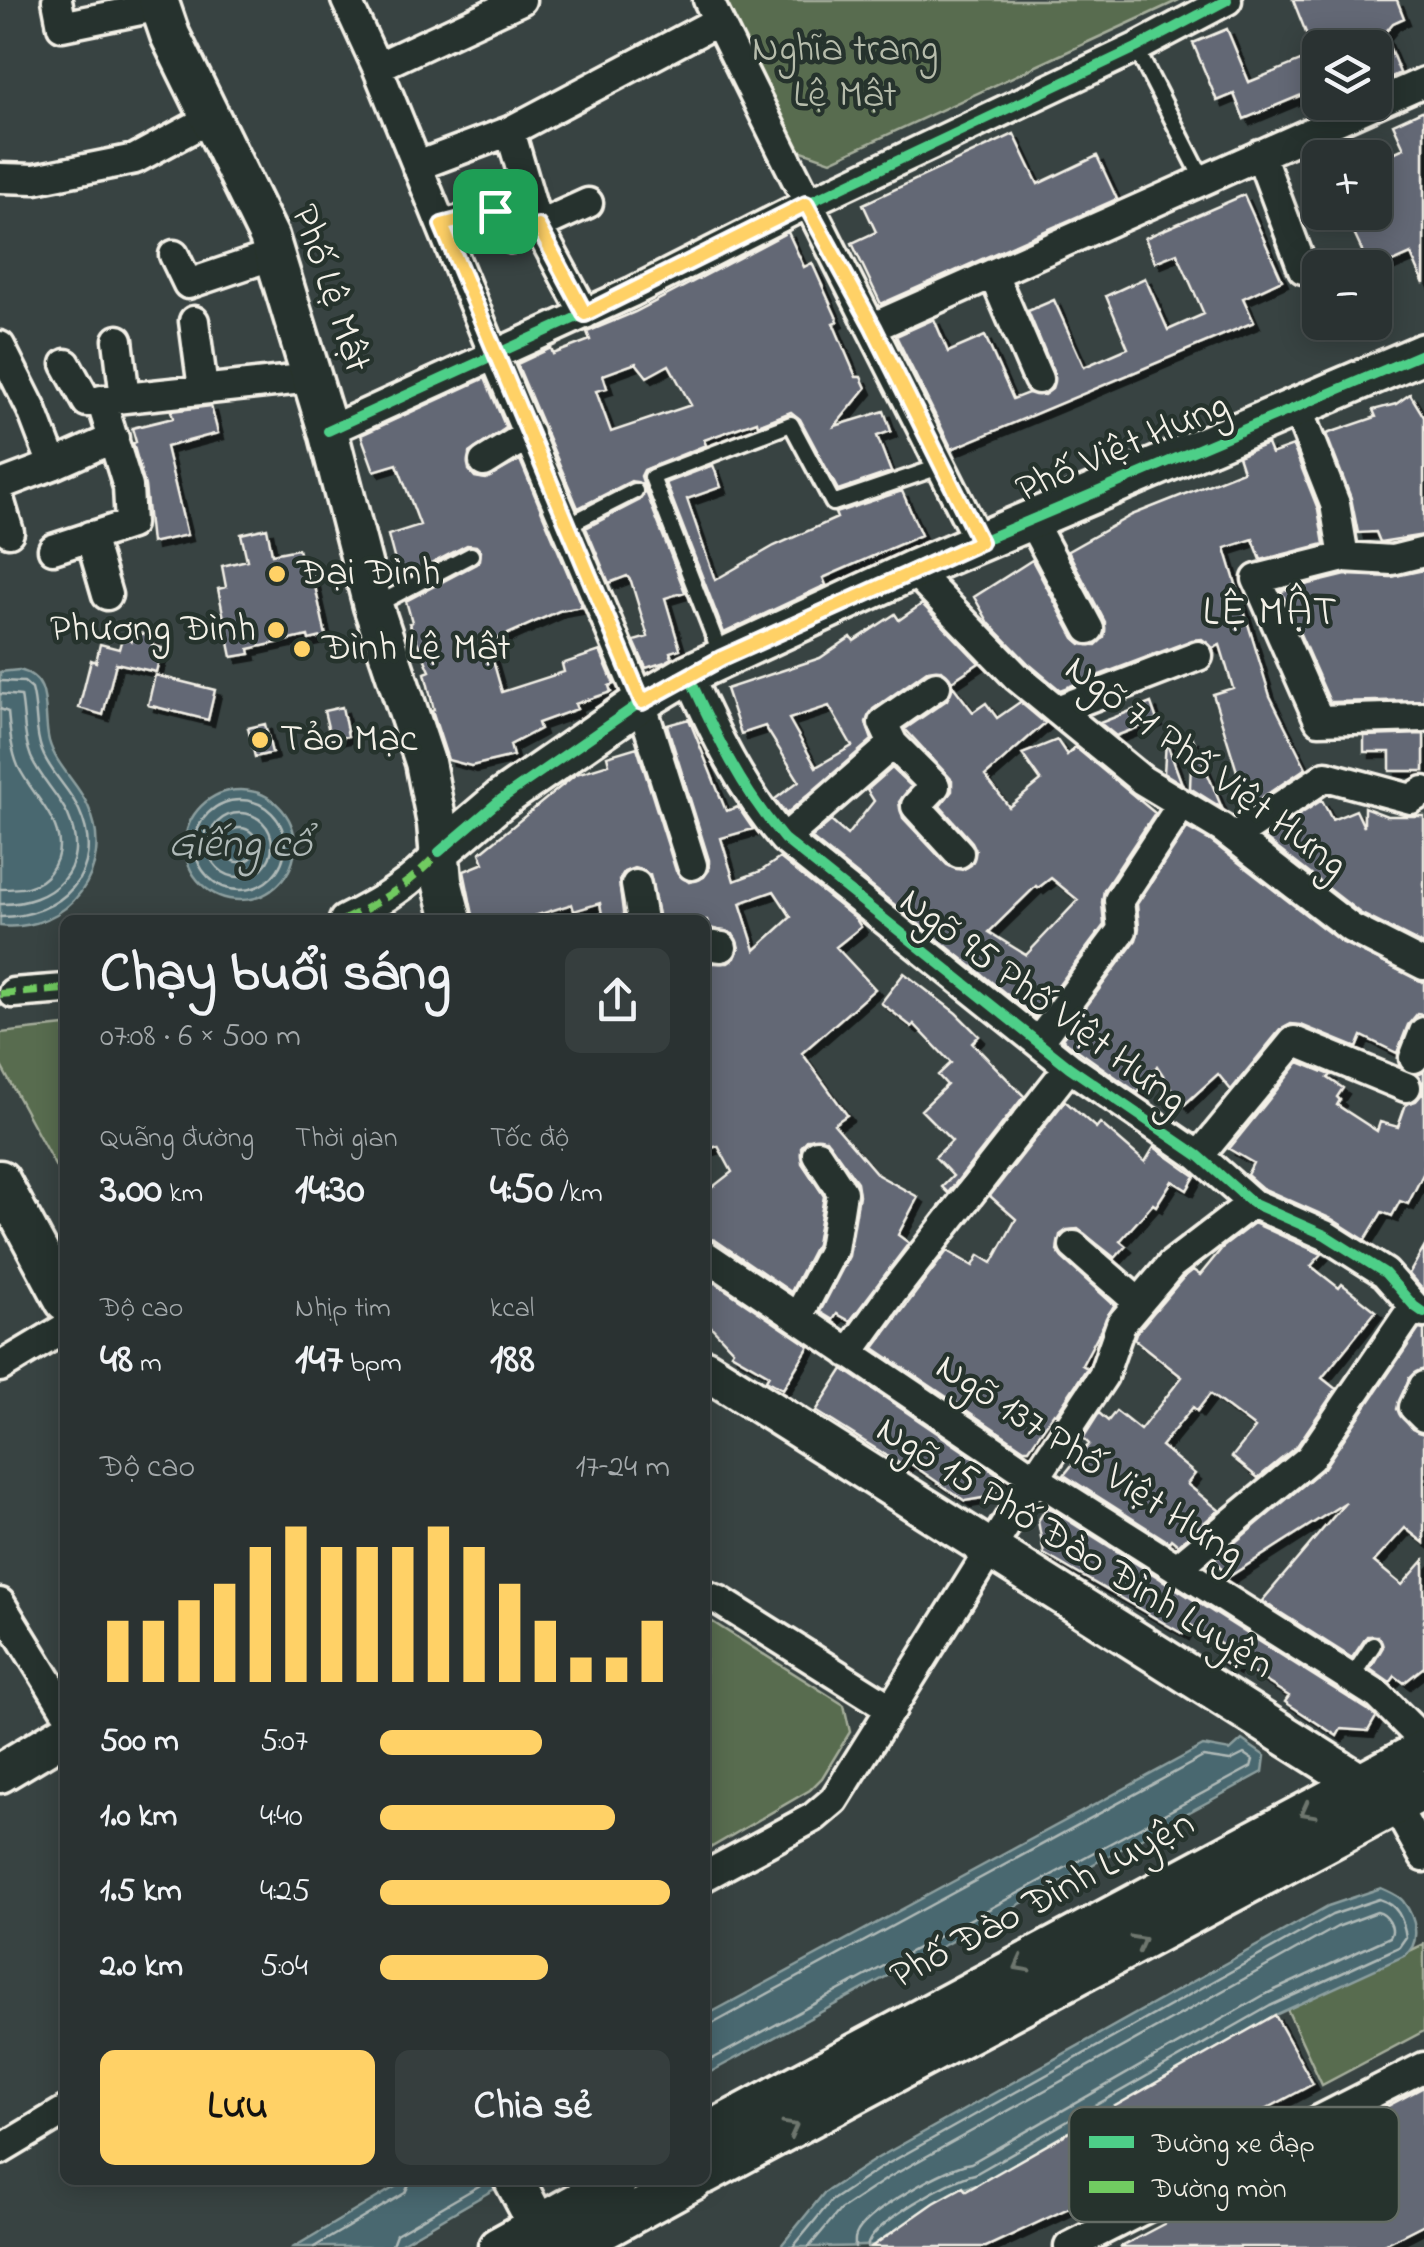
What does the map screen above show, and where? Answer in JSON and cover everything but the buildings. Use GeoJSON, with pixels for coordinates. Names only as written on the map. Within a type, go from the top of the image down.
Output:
{"type":"FeatureCollection","features":[{"type":"Feature","properties":{"kind":"street"},"geometry":{"type":"LineString","coordinates":[[57,0],[62,26],[159,3]]}},
{"type":"Feature","properties":{"kind":"street"},"geometry":{"type":"LineString","coordinates":[[346,0],[642,702],[692,865]]}},
{"type":"Feature","properties":{"kind":"street"},"geometry":{"type":"LineString","coordinates":[[377,67],[520,0]]}},
{"type":"Feature","properties":{"kind":"street"},"geometry":{"type":"LineString","coordinates":[[328,432],[495,358],[806,204],[1136,48],[1227,0]]}},
{"type":"Feature","properties":{"kind":"street","name":"Phố Lệ Mật"},"geometry":{"type":"LineString","coordinates":[[159,3],[170,35],[268,236],[328,432],[373,606],[425,762],[439,852]]}},
{"type":"Feature","properties":{"kind":"street"},"geometry":{"type":"LineString","coordinates":[[417,166],[510,131],[713,10],[806,204],[873,327],[980,542]]}},
{"type":"Feature","properties":{"kind":"street"},"geometry":{"type":"LineString","coordinates":[[873,327],[1424,82]]}},
{"type":"Feature","properties":{"kind":"street"},"geometry":{"type":"LineString","coordinates":[[0,178],[35,178],[135,160],[211,118]]}},
{"type":"Feature","properties":{"kind":"street"},"geometry":{"type":"LineString","coordinates":[[510,131],[538,226],[585,314]]}},
{"type":"Feature","properties":{"kind":"street"},"geometry":{"type":"LineString","coordinates":[[1260,154],[1302,266]]}},
{"type":"Feature","properties":{"kind":"street"},"geometry":{"type":"LineString","coordinates":[[442,225],[495,211],[512,238],[588,203]]}},
{"type":"Feature","properties":{"kind":"street"},"geometry":{"type":"LineString","coordinates":[[174,255],[188,284],[274,255]]}},
{"type":"Feature","properties":{"kind":"street"},"geometry":{"type":"LineString","coordinates":[[994,274],[1038,379]]}},
{"type":"Feature","properties":{"kind":"street"},"geometry":{"type":"LineString","coordinates":[[194,321],[203,390]]}},
{"type":"Feature","properties":{"kind":"street"},"geometry":{"type":"LineString","coordinates":[[53,548],[130,524],[128,487],[114,438],[118,340]]}},
{"type":"Feature","properties":{"kind":"street"},"geometry":{"type":"LineString","coordinates":[[0,346],[32,410],[53,466]]}},
{"type":"Feature","properties":{"kind":"street","name":"Phố Việt Hưng"},"geometry":{"type":"LineString","coordinates":[[439,852],[500,800],[688,674],[913,570],[1424,353]]}},
{"type":"Feature","properties":{"kind":"street"},"geometry":{"type":"LineString","coordinates":[[66,364],[87,402],[312,378]]}},
{"type":"Feature","properties":{"kind":"street"},"geometry":{"type":"LineString","coordinates":[[1297,408],[1335,504],[1344,557]]}},
{"type":"Feature","properties":{"kind":"street"},"geometry":{"type":"LineString","coordinates":[[484,462],[528,434]]}},
{"type":"Feature","properties":{"kind":"street"},"geometry":{"type":"LineString","coordinates":[[0,485],[114,438]]}},
{"type":"Feature","properties":{"kind":"street"},"geometry":{"type":"LineString","coordinates":[[0,502],[9,532]]}},
{"type":"Feature","properties":{"kind":"street"},"geometry":{"type":"LineString","coordinates":[[1032,520],[1089,629]]}},
{"type":"Feature","properties":{"kind":"street"},"geometry":{"type":"LineString","coordinates":[[90,536],[107,595]]}},
{"type":"Feature","properties":{"kind":"street"},"geometry":{"type":"LineString","coordinates":[[1424,552],[1392,560],[1344,557],[1258,579],[1319,720],[1424,717]]}},
{"type":"Feature","properties":{"kind":"street","name":"Ngõ 71 Phố Việt Hưng"},"geometry":{"type":"LineString","coordinates":[[913,570],[1017,677],[1142,780],[1234,837],[1351,928],[1424,965]]}},
{"type":"Feature","properties":{"kind":"street"},"geometry":{"type":"LineString","coordinates":[[1057,710],[1198,656]]}},
{"type":"Feature","properties":{"kind":"street","name":"Ngõ 95 Phố Việt Hưng"},"geometry":{"type":"LineString","coordinates":[[688,674],[722,749],[756,806],[784,839],[1069,1068],[1199,1156],[1252,1203],[1325,1235],[1385,1273],[1419,1309]]}},
{"type":"Feature","properties":{"kind":"street"},"geometry":{"type":"LineString","coordinates":[[936,686],[884,723],[893,744],[935,786],[916,806],[960,854]]}},
{"type":"Feature","properties":{"kind":"street"},"geometry":{"type":"LineString","coordinates":[[784,839],[893,744]]}},
{"type":"Feature","properties":{"kind":"street"},"geometry":{"type":"LineString","coordinates":[[1234,837],[1326,776],[1411,799],[1424,791]]}},
{"type":"Feature","properties":{"kind":"street"},"geometry":{"type":"LineString","coordinates":[[1038,1042],[1122,930],[1119,900],[1182,804]]}},
{"type":"Feature","properties":{"kind":"street"},"geometry":{"type":"LineString","coordinates":[[354,915],[398,892],[439,852]]}},
{"type":"Feature","properties":{"kind":"street"},"geometry":{"type":"LineString","coordinates":[[439,852],[451,915]]}},
{"type":"Feature","properties":{"kind":"street"},"geometry":{"type":"LineString","coordinates":[[636,885],[641,915]]}},
{"type":"Feature","properties":{"kind":"street"},"geometry":{"type":"LineString","coordinates":[[13,993],[60,989]]}},
{"type":"Feature","properties":{"kind":"street"},"geometry":{"type":"LineString","coordinates":[[1199,1156],[1294,1041],[1406,1086]]}},
{"type":"Feature","properties":{"kind":"street"},"geometry":{"type":"LineString","coordinates":[[849,1353],[892,1292],[1069,1068]]}},
{"type":"Feature","properties":{"kind":"street"},"geometry":{"type":"LineString","coordinates":[[798,1317],[833,1249],[842,1192],[817,1154]]}},
{"type":"Feature","properties":{"kind":"street"},"geometry":{"type":"LineString","coordinates":[[0,1180],[60,1292]]}},
{"type":"Feature","properties":{"kind":"street"},"geometry":{"type":"LineString","coordinates":[[710,1873],[826,1809],[1104,1376],[1120,1324],[1171,1266],[1252,1203]]}},
{"type":"Feature","properties":{"kind":"street"},"geometry":{"type":"LineString","coordinates":[[1074,1246],[1138,1302]]}},
{"type":"Feature","properties":{"kind":"street","name":"Ngõ 137 Phố Việt Hưng"},"geometry":{"type":"LineString","coordinates":[[710,1258],[1035,1478],[1350,1678],[1398,1712],[1424,1745]]}},
{"type":"Feature","properties":{"kind":"street"},"geometry":{"type":"LineString","coordinates":[[1177,1568],[1310,1458],[1419,1309]]}},
{"type":"Feature","properties":{"kind":"street"},"geometry":{"type":"LineString","coordinates":[[0,1367],[60,1331]]}},
{"type":"Feature","properties":{"kind":"street","name":"Ngõ 15 Phố Đào Đình Luyện"},"geometry":{"type":"LineString","coordinates":[[710,1372],[1361,1782],[1410,1797]]}},
{"type":"Feature","properties":{"kind":"street"},"geometry":{"type":"LineString","coordinates":[[1424,1386],[1414,1406],[1424,1417]]}},
{"type":"Feature","properties":{"kind":"street"},"geometry":{"type":"LineString","coordinates":[[710,1597],[892,1709]]}},
{"type":"Feature","properties":{"kind":"street"},"geometry":{"type":"LineString","coordinates":[[0,1603],[60,1701]]}},
{"type":"Feature","properties":{"kind":"street"},"geometry":{"type":"LineString","coordinates":[[0,1773],[60,1737]]}},
{"type":"Feature","properties":{"kind":"street","name":"Phố Đào Đình Luyện"},"geometry":{"type":"LineString","coordinates":[[710,2131],[1424,1745]]}},
{"type":"Feature","properties":{"kind":"street"},"geometry":{"type":"LineString","coordinates":[[1410,1797],[1424,1857]]}},
{"type":"Feature","properties":{"kind":"street","name":"Phố Đào Đình Luyện"},"geometry":{"type":"LineString","coordinates":[[710,2171],[1410,1797]]}},
{"type":"Feature","properties":{"kind":"street"},"geometry":{"type":"LineString","coordinates":[[1344,2107],[1424,2066]]}},
{"type":"Feature","properties":{"kind":"street"},"geometry":{"type":"LineString","coordinates":[[0,2150],[60,2113]]}},
{"type":"Feature","properties":{"kind":"street"},"geometry":{"type":"LineString","coordinates":[[519,2185],[565,2228]]}},
{"type":"Feature","properties":{"kind":"street"},"geometry":{"type":"LineString","coordinates":[[565,2228],[612,2185]]}},
{"type":"Feature","properties":{"kind":"street"},"geometry":{"type":"LineString","coordinates":[[498,2247],[565,2228],[681,2185]]}},
{"type":"Feature","properties":{"kind":"street"},"geometry":{"type":"LineString","coordinates":[[1069,2247],[1118,2222]]}},
{"type":"Feature","properties":{"kind":"lane"},"geometry":{"type":"LineString","coordinates":[[1136,48],[1203,180]]}},
{"type":"Feature","properties":{"kind":"lane"},"geometry":{"type":"LineString","coordinates":[[722,658],[652,477],[791,424],[833,503],[942,466]]}},
{"type":"Feature","properties":{"kind":"lane"},"geometry":{"type":"LineString","coordinates":[[568,524],[634,490]]}},
{"type":"Feature","properties":{"kind":"lane"},"geometry":{"type":"LineString","coordinates":[[373,606],[470,556]]}},
{"type":"Feature","properties":{"kind":"lane"},"geometry":{"type":"LineString","coordinates":[[1350,1678],[1374,1646]]}},
{"type":"Feature","properties":{"kind":"green space","name":"Nghĩa trang Lệ Mật"},"geometry":{"type":"Polygon","coordinates":[[[724,0],[1179,0],[831,161],[799,150],[724,0]]]}},
{"type":"Feature","properties":{"kind":"green space"},"geometry":{"type":"Polygon","coordinates":[[[60,1027],[60,1175],[0,1064],[0,1033],[60,1027]]]}},
{"type":"Feature","properties":{"kind":"green space"},"geometry":{"type":"Polygon","coordinates":[[[710,1621],[844,1705],[850,1732],[822,1778],[810,1790],[710,1848],[710,1621]]]}},
{"type":"Feature","properties":{"kind":"green space"},"geometry":{"type":"Polygon","coordinates":[[[1424,1944],[1424,2031],[1322,2085],[1287,2009],[1424,1944]]]}},
{"type":"Feature","properties":{"kind":"water"},"geometry":{"type":"Polygon","coordinates":[[[19,670],[30,674],[42,689],[49,741],[88,806],[96,853],[91,874],[65,908],[47,919],[0,926],[0,672],[19,670]]]}},
{"type":"Feature","properties":{"kind":"water","name":"Giếng cổ"},"geometry":{"type":"Polygon","coordinates":[[[240,790],[261,794],[279,806],[291,824],[295,845],[291,866],[279,884],[261,896],[240,900],[219,896],[201,884],[189,866],[185,845],[189,824],[201,806],[219,794],[240,790]]]}},
{"type":"Feature","properties":{"kind":"water"},"geometry":{"type":"Polygon","coordinates":[[[1242,1740],[1265,1756],[1263,1772],[710,2072],[710,2013],[1203,1746],[1230,1751],[1242,1740]]]}},
{"type":"Feature","properties":{"kind":"water"},"geometry":{"type":"Polygon","coordinates":[[[1381,1888],[1396,1895],[1414,1922],[1415,1937],[1410,1951],[1275,2015],[1114,2107],[1069,2107],[1069,2133],[978,2185],[937,2201],[875,2245],[780,2247],[824,2193],[876,2159],[1328,1906],[1381,1888]]]}},
{"type":"Feature","properties":{"kind":"water"},"geometry":{"type":"Polygon","coordinates":[[[399,2185],[501,2185],[394,2247],[294,2247],[399,2185]]]}},
{"type":"Feature","properties":{"kind":"marked path"},"geometry":{"type":"LineString","coordinates":[[354,915],[395,891],[439,852]]}},
{"type":"Feature","properties":{"kind":"marked path"},"geometry":{"type":"LineString","coordinates":[[0,994],[60,989]]}},
{"type":"Feature","properties":{"kind":"cycle path"},"geometry":{"type":"LineString","coordinates":[[328,431],[632,292],[1227,0]]}},
{"type":"Feature","properties":{"kind":"cycle path"},"geometry":{"type":"LineString","coordinates":[[439,852],[500,800],[688,674],[913,570],[1424,353]]}},
{"type":"Feature","properties":{"kind":"cycle path"},"geometry":{"type":"LineString","coordinates":[[688,674],[742,781],[784,839],[1069,1067],[1199,1156],[1252,1203],[1325,1235],[1385,1273],[1424,1313]]}},
{"type":"Feature","properties":{"kind":"place","name":"Đại Đình"},"geometry":{"type":"Point","coordinates":[277,574]}},
{"type":"Feature","properties":{"kind":"place","name":"Phương Đình"},"geometry":{"type":"Point","coordinates":[276,630]}},
{"type":"Feature","properties":{"kind":"place","name":"Đình Lệ Mật"},"geometry":{"type":"Point","coordinates":[302,649]}},
{"type":"Feature","properties":{"kind":"place","name":"Tảo Mạc"},"geometry":{"type":"Point","coordinates":[260,740]}},
{"type":"Feature","properties":{"kind":"district","name":"LỆ MẬT"},"geometry":{"type":"Point","coordinates":[1271,613]}},
{"type":"Feature","properties":{"kind":"route"},"geometry":{"type":"LineString","coordinates":[[806,204],[873,327],[980,542],[688,674],[642,702],[442,225],[495,211],[512,238],[538,226],[542,230],[585,314],[806,204]]}}]}
